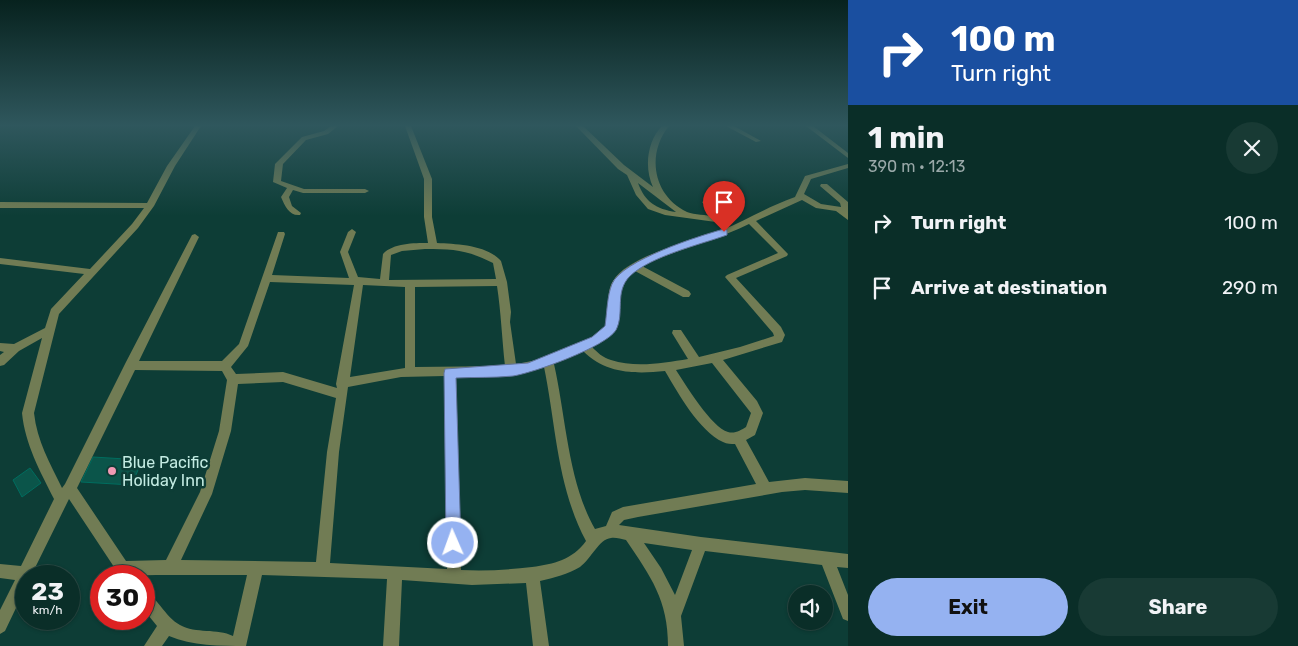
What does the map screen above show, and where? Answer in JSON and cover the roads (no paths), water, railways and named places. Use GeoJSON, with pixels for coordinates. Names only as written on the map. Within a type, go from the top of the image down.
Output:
{"type":"FeatureCollection","features":[{"type":"Feature","properties":{"kind":"street"},"geometry":{"type":"LineString","coordinates":[[120,565],[66,494],[36,447],[28,423],[28,413],[47,331],[58,305],[114,250],[150,206],[178,156]]}},
{"type":"Feature","properties":{"kind":"street"},"geometry":{"type":"LineString","coordinates":[[287,156],[279,164],[276,182],[291,188],[328,192],[365,191]]}},
{"type":"Feature","properties":{"kind":"street"},"geometry":{"type":"LineString","coordinates":[[419,156],[428,179],[428,217],[433,247]]}},
{"type":"Feature","properties":{"kind":"street"},"geometry":{"type":"LineString","coordinates":[[611,156],[631,175],[689,216]]}},
{"type":"Feature","properties":{"kind":"street"},"geometry":{"type":"LineString","coordinates":[[653,156],[653,176],[663,197]]}},
{"type":"Feature","properties":{"kind":"street"},"geometry":{"type":"LineString","coordinates":[[233,379],[283,377],[341,389],[376,375],[410,372],[511,371],[548,362],[596,341],[611,328],[616,285],[636,267],[654,258],[751,221],[801,196],[808,178],[848,166]]}},
{"type":"Feature","properties":{"kind":"street"},"geometry":{"type":"LineString","coordinates":[[631,175],[638,196],[644,204],[665,213],[721,219]]}},
{"type":"Feature","properties":{"kind":"street"},"geometry":{"type":"LineString","coordinates":[[824,186],[845,204],[845,215]]}},
{"type":"Feature","properties":{"kind":"street"},"geometry":{"type":"LineString","coordinates":[[291,188],[285,198],[289,207],[297,213]]}},
{"type":"Feature","properties":{"kind":"street"},"geometry":{"type":"LineString","coordinates":[[801,196],[819,206],[838,209],[845,215]]}},
{"type":"Feature","properties":{"kind":"street"},"geometry":{"type":"LineString","coordinates":[[706,202],[721,219],[733,228]]}},
{"type":"Feature","properties":{"kind":"street"},"geometry":{"type":"LineString","coordinates":[[0,205],[150,206]]}},
{"type":"Feature","properties":{"kind":"street"},"geometry":{"type":"LineString","coordinates":[[584,346],[600,360],[612,365],[633,368],[668,366],[715,359],[780,337],[754,302],[730,276],[784,254],[751,221]]}},
{"type":"Feature","properties":{"kind":"street"},"geometry":{"type":"LineString","coordinates":[[322,569],[341,389],[357,280],[344,252],[345,245],[352,232]]}},
{"type":"Feature","properties":{"kind":"street"},"geometry":{"type":"LineString","coordinates":[[130,365],[226,366],[244,346],[281,234]]}},
{"type":"Feature","properties":{"kind":"street"},"geometry":{"type":"LineString","coordinates":[[30,565],[195,237]]}},
{"type":"Feature","properties":{"kind":"street"},"geometry":{"type":"LineString","coordinates":[[384,282],[389,251],[433,247],[468,249],[499,263],[511,371]]}},
{"type":"Feature","properties":{"kind":"street"},"geometry":{"type":"LineString","coordinates":[[0,261],[91,272]]}},
{"type":"Feature","properties":{"kind":"street"},"geometry":{"type":"LineString","coordinates":[[636,267],[686,294]]}},
{"type":"Feature","properties":{"kind":"street"},"geometry":{"type":"LineString","coordinates":[[266,278],[357,280],[410,284],[502,282]]}},
{"type":"Feature","properties":{"kind":"street"},"geometry":{"type":"LineString","coordinates":[[410,284],[410,372]]}},
{"type":"Feature","properties":{"kind":"street"},"geometry":{"type":"LineString","coordinates":[[0,362],[15,348],[47,331]]}},
{"type":"Feature","properties":{"kind":"street"},"geometry":{"type":"LineString","coordinates":[[677,333],[696,362]]}},
{"type":"Feature","properties":{"kind":"street"},"geometry":{"type":"LineString","coordinates":[[0,347],[15,348]]}},
{"type":"Feature","properties":{"kind":"street"},"geometry":{"type":"LineString","coordinates":[[668,366],[679,386],[710,424],[726,438],[738,438],[751,432],[757,413],[753,405],[715,359]]}},
{"type":"Feature","properties":{"kind":"street"},"geometry":{"type":"LineString","coordinates":[[548,362],[581,517],[594,541]]}},
{"type":"Feature","properties":{"kind":"street"},"geometry":{"type":"LineString","coordinates":[[170,567],[206,494],[214,471],[225,431],[233,379],[226,366]]}},
{"type":"Feature","properties":{"kind":"street"},"geometry":{"type":"LineString","coordinates":[[450,373],[454,575]]}},
{"type":"Feature","properties":{"kind":"street"},"geometry":{"type":"LineString","coordinates":[[738,438],[766,489]]}},
{"type":"Feature","properties":{"kind":"street"},"geometry":{"type":"LineString","coordinates":[[611,531],[613,520],[622,514],[805,484],[848,487]]}},
{"type":"Feature","properties":{"kind":"street"},"geometry":{"type":"LineString","coordinates":[[155,569],[170,567],[322,569],[485,577],[532,574],[572,564],[583,558],[601,533],[611,531],[701,544],[848,561]]}},
{"type":"Feature","properties":{"kind":"street"},"geometry":{"type":"LineString","coordinates":[[630,534],[660,580],[675,613]]}},
{"type":"Feature","properties":{"kind":"street"},"geometry":{"type":"LineString","coordinates":[[676,646],[675,613],[701,544]]}},
{"type":"Feature","properties":{"kind":"street"},"geometry":{"type":"LineString","coordinates":[[827,559],[848,614]]}},
{"type":"Feature","properties":{"kind":"street"},"geometry":{"type":"LineString","coordinates":[[155,614],[166,626],[183,635],[231,641],[256,568]]}},
{"type":"Feature","properties":{"kind":"street"},"geometry":{"type":"LineString","coordinates":[[0,571],[15,573]]}},
{"type":"Feature","properties":{"kind":"street"},"geometry":{"type":"LineString","coordinates":[[391,646],[394,572]]}},
{"type":"Feature","properties":{"kind":"street"},"geometry":{"type":"LineString","coordinates":[[532,574],[541,646]]}},
{"type":"Feature","properties":{"kind":"street"},"geometry":{"type":"LineString","coordinates":[[0,626],[15,595]]}},
{"type":"Feature","properties":{"kind":"street"},"geometry":{"type":"LineString","coordinates":[[152,646],[166,626]]}},
{"type":"Feature","properties":{"kind":"place","name":"Blue Pacific Holiday Inn"},"geometry":{"type":"Point","coordinates":[112,471]}}]}
